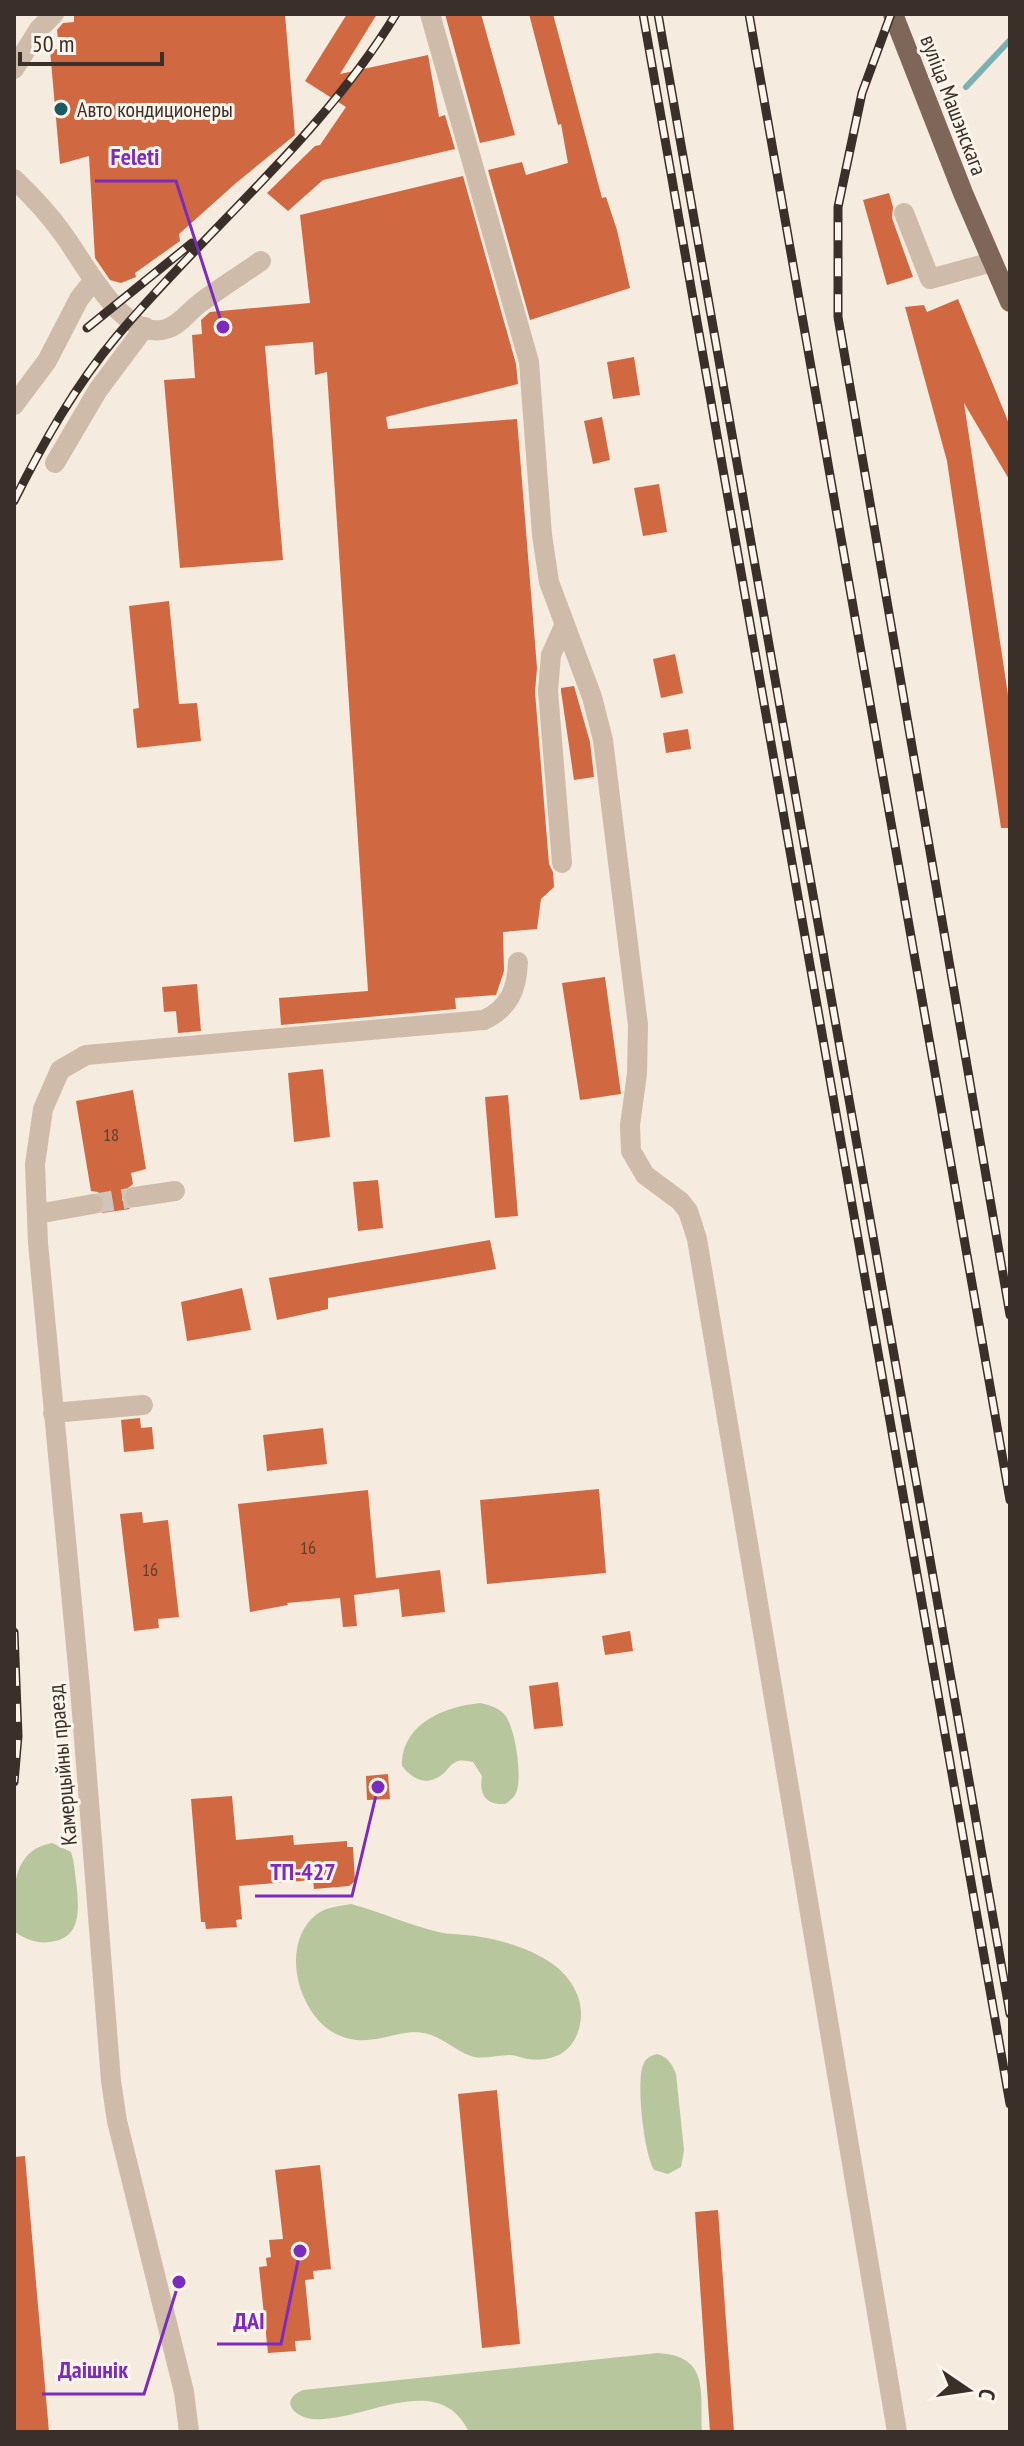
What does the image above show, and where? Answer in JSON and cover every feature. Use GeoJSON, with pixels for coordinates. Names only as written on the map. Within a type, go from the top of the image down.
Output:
{"type":"FeatureCollection","features":[{"type":"Feature","properties":{"kind":"main road","name":"вуліца Машэнскага"},"geometry":{"type":"LineString","coordinates":[[900,18],[1010,302]]}},
{"type":"Feature","properties":{"kind":"street"},"geometry":{"type":"LineString","coordinates":[[16,60],[54,14]]}},
{"type":"Feature","properties":{"kind":"street"},"geometry":{"type":"LineString","coordinates":[[430,14],[529,362],[549,582],[592,697],[603,740],[638,1025],[637,1074],[630,1125],[631,1151],[645,1175],[680,1201],[688,1211],[697,1239],[897,2432]]}},
{"type":"Feature","properties":{"kind":"street"},"geometry":{"type":"LineString","coordinates":[[14,179],[64,234],[93,281],[120,311],[145,327],[157,330],[176,324],[261,261]]}},
{"type":"Feature","properties":{"kind":"street"},"geometry":{"type":"LineString","coordinates":[[904,213],[930,279],[992,262]]}},
{"type":"Feature","properties":{"kind":"street"},"geometry":{"type":"LineString","coordinates":[[14,405],[47,361],[79,299],[93,281]]}},
{"type":"Feature","properties":{"kind":"street"},"geometry":{"type":"LineString","coordinates":[[55,463],[98,390],[145,327]]}},
{"type":"Feature","properties":{"kind":"street"},"geometry":{"type":"LineString","coordinates":[[562,863],[548,691],[551,655],[564,626]]}},
{"type":"Feature","properties":{"kind":"street","name":"Камерцыйны праезд"},"geometry":{"type":"LineString","coordinates":[[189,2432],[184,2392],[117,2121],[111,2081],[80,1688],[37,1214],[37,1135],[43,1109],[60,1070],[86,1055],[484,1020],[507,1005],[514,992],[518,962]]}},
{"type":"Feature","properties":{"kind":"street"},"geometry":{"type":"LineString","coordinates":[[135,1197],[175,1191]]}},
{"type":"Feature","properties":{"kind":"street"},"geometry":{"type":"LineString","coordinates":[[37,1214],[93,1204]]}},
{"type":"Feature","properties":{"kind":"street"},"geometry":{"type":"LineString","coordinates":[[53,1413],[143,1405]]}},
{"type":"Feature","properties":{"kind":"green space"},"geometry":{"type":"Polygon","coordinates":[[[480,1703],[504,1714],[514,1739],[518,1783],[515,1795],[505,1804],[493,1803],[485,1797],[482,1776],[473,1762],[456,1762],[439,1777],[428,1781],[417,1778],[402,1766],[404,1751],[417,1728],[440,1713],[480,1703]]]}},
{"type":"Feature","properties":{"kind":"green space"},"geometry":{"type":"Polygon","coordinates":[[[52,1843],[71,1852],[77,1889],[77,1916],[67,1936],[40,1942],[26,1939],[14,1931],[14,1890],[16,1877],[28,1855],[52,1843]]]}},
{"type":"Feature","properties":{"kind":"green space"},"geometry":{"type":"Polygon","coordinates":[[[351,1904],[438,1932],[509,1944],[554,1965],[565,1975],[579,2001],[581,2016],[572,2044],[558,2055],[539,2060],[510,2055],[469,2055],[424,2033],[363,2040],[336,2034],[311,2011],[303,1995],[296,1959],[298,1942],[305,1927],[317,1914],[351,1904]]]}},
{"type":"Feature","properties":{"kind":"green space"},"geometry":{"type":"Polygon","coordinates":[[[657,2054],[669,2061],[676,2074],[684,2150],[681,2167],[668,2174],[654,2170],[642,2118],[640,2087],[643,2065],[648,2058],[657,2054]]]}},
{"type":"Feature","properties":{"kind":"green space"},"geometry":{"type":"Polygon","coordinates":[[[658,2353],[687,2361],[694,2369],[701,2390],[702,2432],[469,2432],[455,2413],[439,2404],[419,2401],[398,2403],[333,2418],[313,2419],[295,2412],[290,2403],[303,2390],[658,2353]]]}},
{"type":"Feature","properties":{"kind":"building"},"geometry":{"type":"Polygon","coordinates":[[[285,14],[295,135],[179,234],[180,241],[135,273],[136,277],[121,283],[110,280],[95,258],[89,156],[60,164],[50,50],[59,49],[57,30],[63,23],[74,22],[74,16],[285,14]]]}},
{"type":"Feature","properties":{"kind":"building"},"geometry":{"type":"Polygon","coordinates":[[[347,14],[377,14],[340,74],[428,55],[439,117],[445,115],[455,149],[323,180],[288,211],[267,193],[315,146],[320,145],[346,107],[305,81],[347,14]]]}},
{"type":"Feature","properties":{"kind":"building"},"geometry":{"type":"Polygon","coordinates":[[[445,14],[481,14],[515,135],[480,143],[445,14]]]}},
{"type":"Feature","properties":{"kind":"building"},"geometry":{"type":"Polygon","coordinates":[[[529,14],[553,14],[602,198],[606,197],[617,230],[630,288],[530,320],[488,170],[522,162],[526,175],[568,163],[561,124],[558,125],[529,14]]]}},
{"type":"Feature","properties":{"kind":"building"},"geometry":{"type":"Polygon","coordinates":[[[463,176],[516,364],[518,384],[386,417],[388,429],[517,419],[537,668],[535,692],[549,864],[554,887],[541,899],[537,929],[503,932],[504,971],[496,995],[455,998],[456,1009],[281,1025],[279,998],[368,991],[327,372],[315,375],[313,342],[265,346],[283,560],[180,568],[164,380],[195,378],[192,335],[202,334],[201,320],[210,312],[310,303],[300,215],[463,176]]]}},
{"type":"Feature","properties":{"kind":"building"},"geometry":{"type":"Polygon","coordinates":[[[889,193],[892,218],[913,277],[887,285],[863,200],[889,193]]]}},
{"type":"Feature","properties":{"kind":"building"},"geometry":{"type":"Polygon","coordinates":[[[958,299],[1010,426],[1010,481],[964,403],[1010,708],[1010,828],[1001,828],[947,461],[905,307],[924,305],[927,312],[958,299]]]}},
{"type":"Feature","properties":{"kind":"building"},"geometry":{"type":"Polygon","coordinates":[[[634,357],[640,395],[613,399],[607,362],[634,357]]]}},
{"type":"Feature","properties":{"kind":"building"},"geometry":{"type":"Polygon","coordinates":[[[602,417],[610,460],[593,464],[584,421],[602,417]]]}},
{"type":"Feature","properties":{"kind":"building"},"geometry":{"type":"Polygon","coordinates":[[[659,484],[667,532],[643,536],[634,488],[659,484]]]}},
{"type":"Feature","properties":{"kind":"building"},"geometry":{"type":"Polygon","coordinates":[[[169,601],[179,704],[197,703],[201,741],[137,748],[133,709],[139,708],[129,606],[169,601]]]}},
{"type":"Feature","properties":{"kind":"building"},"geometry":{"type":"Polygon","coordinates":[[[675,654],[683,693],[661,698],[653,659],[675,654]]]}},
{"type":"Feature","properties":{"kind":"building"},"geometry":{"type":"Polygon","coordinates":[[[574,686],[590,742],[594,777],[574,780],[561,688],[574,686]]]}},
{"type":"Feature","properties":{"kind":"building"},"geometry":{"type":"Polygon","coordinates":[[[688,729],[691,749],[666,753],[663,733],[688,729]]]}},
{"type":"Feature","properties":{"kind":"building"},"geometry":{"type":"Polygon","coordinates":[[[605,977],[621,1094],[580,1100],[562,983],[605,977]]]}},
{"type":"Feature","properties":{"kind":"building"},"geometry":{"type":"Polygon","coordinates":[[[197,984],[201,1031],[178,1033],[176,1011],[164,1012],[162,987],[197,984]]]}},
{"type":"Feature","properties":{"kind":"building"},"geometry":{"type":"Polygon","coordinates":[[[323,1069],[330,1137],[294,1142],[288,1073],[323,1069]]]}},
{"type":"Feature","properties":{"kind":"building"},"geometry":{"type":"Polygon","coordinates":[[[133,1090],[146,1169],[131,1173],[133,1184],[123,1192],[122,1200],[130,1209],[102,1213],[106,1201],[98,1192],[91,1191],[76,1101],[133,1090]]]}},
{"type":"Feature","properties":{"kind":"building"},"geometry":{"type":"Polygon","coordinates":[[[508,1095],[518,1216],[495,1218],[485,1097],[508,1095]]]}},
{"type":"Feature","properties":{"kind":"building"},"geometry":{"type":"Polygon","coordinates":[[[378,1180],[383,1228],[358,1231],[353,1182],[378,1180]]]}},
{"type":"Feature","properties":{"kind":"building"},"geometry":{"type":"Polygon","coordinates":[[[490,1240],[496,1269],[328,1298],[328,1309],[277,1320],[269,1278],[490,1240]]]}},
{"type":"Feature","properties":{"kind":"building"},"geometry":{"type":"Polygon","coordinates":[[[242,1288],[251,1330],[187,1341],[181,1302],[242,1288]]]}},
{"type":"Feature","properties":{"kind":"building"},"geometry":{"type":"Polygon","coordinates":[[[140,1418],[141,1428],[152,1427],[154,1449],[124,1452],[121,1420],[140,1418]]]}},
{"type":"Feature","properties":{"kind":"building"},"geometry":{"type":"Polygon","coordinates":[[[323,1428],[327,1464],[267,1471],[263,1435],[323,1428]]]}},
{"type":"Feature","properties":{"kind":"building"},"geometry":{"type":"Polygon","coordinates":[[[599,1489],[606,1573],[487,1584],[480,1500],[599,1489]]]}},
{"type":"Feature","properties":{"kind":"building"},"geometry":{"type":"Polygon","coordinates":[[[368,1490],[376,1578],[440,1570],[445,1612],[402,1617],[399,1589],[354,1595],[357,1626],[343,1627],[340,1598],[287,1603],[250,1612],[238,1504],[368,1490]]]}},
{"type":"Feature","properties":{"kind":"building"},"geometry":{"type":"Polygon","coordinates":[[[142,1512],[143,1523],[168,1520],[179,1617],[158,1619],[159,1628],[134,1631],[120,1514],[142,1512]]]}},
{"type":"Feature","properties":{"kind":"building"},"geometry":{"type":"Polygon","coordinates":[[[630,1631],[633,1651],[605,1655],[602,1636],[630,1631]]]}},
{"type":"Feature","properties":{"kind":"building"},"geometry":{"type":"Polygon","coordinates":[[[558,1682],[563,1726],[534,1729],[529,1686],[558,1682]]]}},
{"type":"Feature","properties":{"kind":"building"},"geometry":{"type":"Polygon","coordinates":[[[388,1774],[390,1799],[367,1800],[366,1776],[388,1774]]]}},
{"type":"Feature","properties":{"kind":"building"},"geometry":{"type":"Polygon","coordinates":[[[232,1796],[236,1840],[293,1835],[294,1845],[347,1841],[347,1847],[353,1847],[355,1881],[349,1886],[314,1889],[313,1880],[239,1886],[242,1919],[236,1920],[237,1927],[206,1929],[205,1922],[201,1922],[191,1799],[232,1796]]]}},
{"type":"Feature","properties":{"kind":"building"},"geometry":{"type":"Polygon","coordinates":[[[497,2090],[520,2344],[482,2348],[458,2094],[497,2090]]]}},
{"type":"Feature","properties":{"kind":"building"},"geometry":{"type":"Polygon","coordinates":[[[25,2156],[49,2432],[14,2432],[14,2157],[25,2156]]]}},
{"type":"Feature","properties":{"kind":"building"},"geometry":{"type":"Polygon","coordinates":[[[320,2165],[331,2269],[313,2271],[314,2279],[305,2280],[311,2340],[295,2341],[296,2351],[268,2353],[259,2267],[267,2266],[266,2258],[271,2257],[269,2240],[283,2239],[275,2170],[320,2165]]]}},
{"type":"Feature","properties":{"kind":"building"},"geometry":{"type":"Polygon","coordinates":[[[718,2210],[734,2432],[710,2432],[695,2212],[718,2210]]]}},
{"type":"Feature","properties":{"kind":"waterway"},"geometry":{"type":"LineString","coordinates":[[966,87],[1010,40]]}},
{"type":"Feature","properties":{"kind":"tunnel"},"geometry":{"type":"LineString","coordinates":[[93,1204],[135,1197]]}},
{"type":"Feature","properties":{"kind":"railway"},"geometry":{"type":"LineString","coordinates":[[14,501],[61,416],[102,355],[152,296],[334,101],[396,14]]}},
{"type":"Feature","properties":{"kind":"railway"},"geometry":{"type":"LineString","coordinates":[[643,14],[1010,2104]]}},
{"type":"Feature","properties":{"kind":"railway"},"geometry":{"type":"LineString","coordinates":[[658,14],[1010,2014]]}},
{"type":"Feature","properties":{"kind":"railway"},"geometry":{"type":"LineString","coordinates":[[749,14],[1010,1500]]}},
{"type":"Feature","properties":{"kind":"railway"},"geometry":{"type":"LineString","coordinates":[[891,14],[862,93],[838,207],[838,317],[1010,1315]]}},
{"type":"Feature","properties":{"kind":"railway"},"geometry":{"type":"LineString","coordinates":[[87,328],[192,243]]}},
{"type":"Feature","properties":{"kind":"railway"},"geometry":{"type":"LineString","coordinates":[[14,1632],[18,1736],[14,1782]]}},
{"type":"Feature","properties":{"kind":"place","name":"Авто кондиционеры"},"geometry":{"type":"Point","coordinates":[61,109]}},
{"type":"Feature","properties":{"kind":"place","name":"Feleti"},"geometry":{"type":"Point","coordinates":[223,327]}},
{"type":"Feature","properties":{"kind":"place","name":"ТП-427"},"geometry":{"type":"Point","coordinates":[378,1787]}},
{"type":"Feature","properties":{"kind":"place","name":"ДАІ"},"geometry":{"type":"Point","coordinates":[300,2251]}},
{"type":"Feature","properties":{"kind":"place","name":"Даішнік"},"geometry":{"type":"Point","coordinates":[179,2282]}}]}
